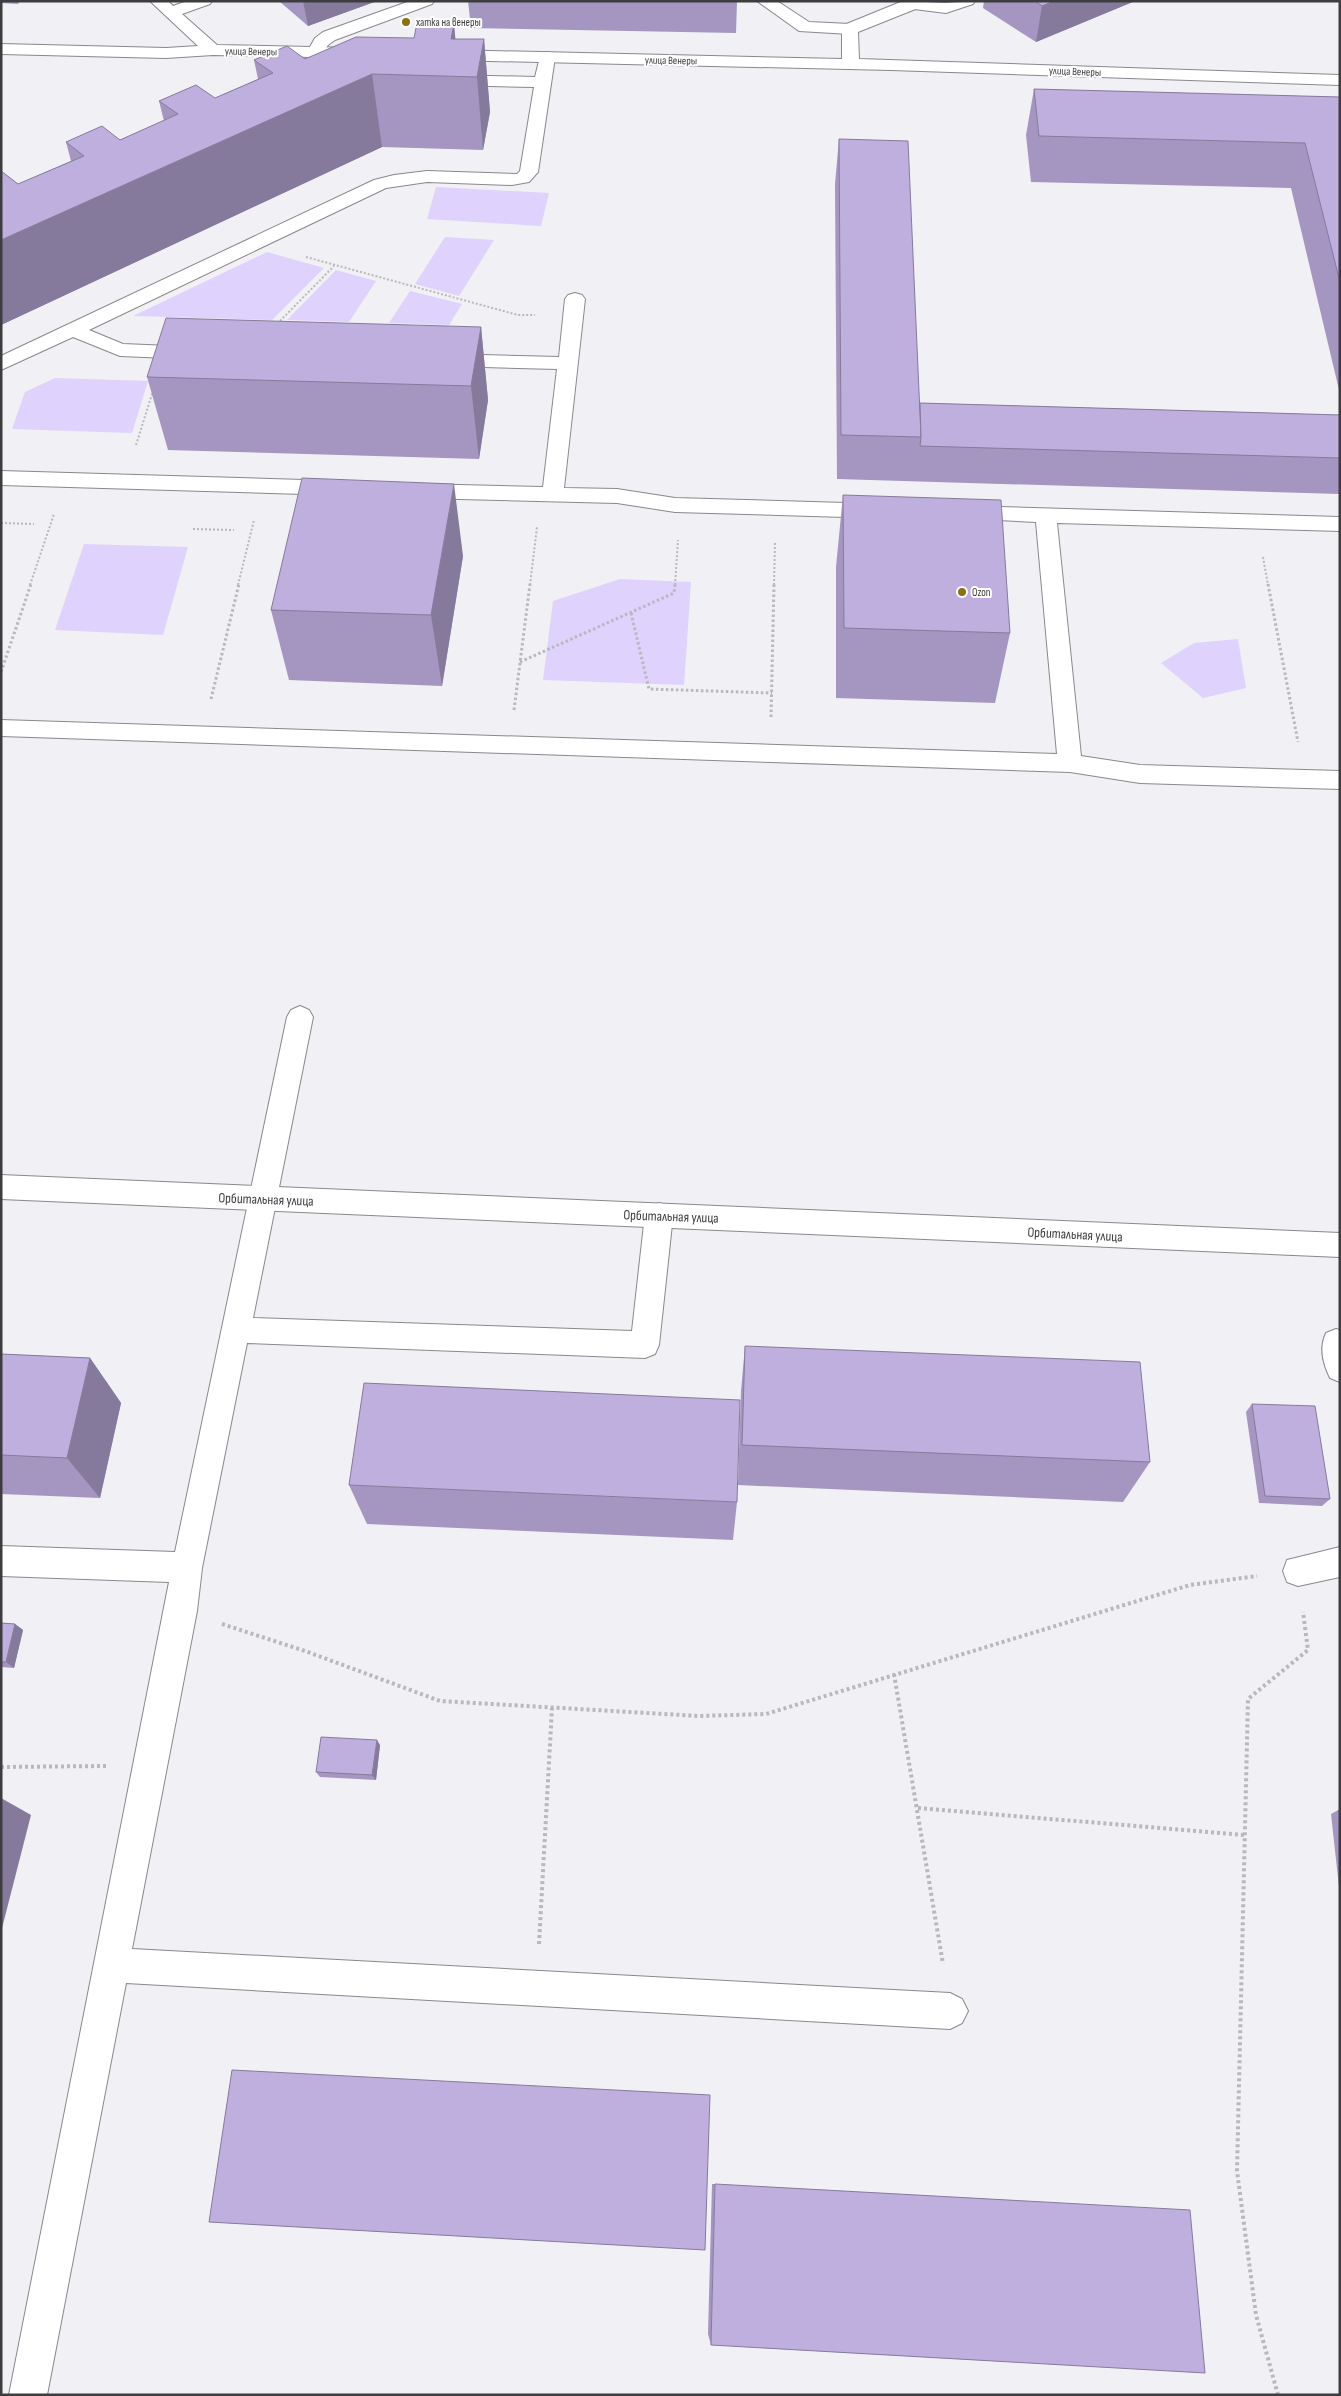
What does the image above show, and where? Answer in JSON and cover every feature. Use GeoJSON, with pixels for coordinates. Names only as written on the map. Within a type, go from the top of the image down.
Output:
{"type":"FeatureCollection","features":[{"type":"Feature","properties":{"kind":"street"},"geometry":{"type":"LineString","coordinates":[[158,1],[213,50]]}},
{"type":"Feature","properties":{"kind":"street"},"geometry":{"type":"LineString","coordinates":[[172,12],[204,1]]}},
{"type":"Feature","properties":{"kind":"street"},"geometry":{"type":"LineString","coordinates":[[315,52],[320,42],[328,36],[426,1]]}},
{"type":"Feature","properties":{"kind":"street"},"geometry":{"type":"LineString","coordinates":[[765,1],[804,27],[850,29],[912,3],[946,8],[967,1]]}},
{"type":"Feature","properties":{"kind":"street"},"geometry":{"type":"LineString","coordinates":[[850,29],[851,64]]}},
{"type":"Feature","properties":{"kind":"street","name":"улица Венеры"},"geometry":{"type":"LineString","coordinates":[[1,49],[166,53],[213,50],[373,53]]}},
{"type":"Feature","properties":{"kind":"street","name":"улица Венеры"},"geometry":{"type":"LineString","coordinates":[[431,55],[851,64],[1340,80]]}},
{"type":"Feature","properties":{"kind":"street"},"geometry":{"type":"LineString","coordinates":[[1,364],[394,179],[512,180],[523,178],[530,172],[547,57]]}},
{"type":"Feature","properties":{"kind":"street"},"geometry":{"type":"LineString","coordinates":[[434,79],[543,82]]}},
{"type":"Feature","properties":{"kind":"street"},"geometry":{"type":"LineString","coordinates":[[547,494],[568,363],[574,308]]}},
{"type":"Feature","properties":{"kind":"street"},"geometry":{"type":"LineString","coordinates":[[72,330],[120,350],[213,353]]}},
{"type":"Feature","properties":{"kind":"street"},"geometry":{"type":"LineString","coordinates":[[428,359],[568,363]]}},
{"type":"Feature","properties":{"kind":"street"},"geometry":{"type":"LineString","coordinates":[[1,478],[352,488]]}},
{"type":"Feature","properties":{"kind":"street"},"geometry":{"type":"LineString","coordinates":[[402,490],[617,496],[676,505],[901,511]]}},
{"type":"Feature","properties":{"kind":"street"},"geometry":{"type":"LineString","coordinates":[[940,512],[1340,524]]}},
{"type":"Feature","properties":{"kind":"street"},"geometry":{"type":"LineString","coordinates":[[1046,516],[1070,763]]}},
{"type":"Feature","properties":{"kind":"street"},"geometry":{"type":"LineString","coordinates":[[1,728],[1070,763],[1140,774],[1340,780]]}},
{"type":"Feature","properties":{"kind":"street"},"geometry":{"type":"LineString","coordinates":[[28,2395],[181,1611],[187,1568],[300,1017]]}},
{"type":"Feature","properties":{"kind":"street","name":"Орбитальная улица"},"geometry":{"type":"LineString","coordinates":[[1,1187],[1340,1245]]}},
{"type":"Feature","properties":{"kind":"street"},"geometry":{"type":"LineString","coordinates":[[235,1330],[645,1344],[659,1215]]}},
{"type":"Feature","properties":{"kind":"street"},"geometry":{"type":"LineString","coordinates":[[1340,1342],[1336,1342],[1340,1369]]}},
{"type":"Feature","properties":{"kind":"street"},"geometry":{"type":"LineString","coordinates":[[1,1561],[187,1568]]}},
{"type":"Feature","properties":{"kind":"street"},"geometry":{"type":"LineString","coordinates":[[1298,1571],[1340,1562]]}},
{"type":"Feature","properties":{"kind":"street"},"geometry":{"type":"LineString","coordinates":[[112,1965],[950,2011]]}},
{"type":"Feature","properties":{"kind":"path"},"geometry":{"type":"LineString","coordinates":[[255,244],[518,315],[574,308]]}},
{"type":"Feature","properties":{"kind":"path"},"geometry":{"type":"LineString","coordinates":[[280,321],[335,265]]}},
{"type":"Feature","properties":{"kind":"path"},"geometry":{"type":"LineString","coordinates":[[136,445],[165,352]]}},
{"type":"Feature","properties":{"kind":"path"},"geometry":{"type":"LineString","coordinates":[[1,672],[66,480]]}},
{"type":"Feature","properties":{"kind":"path"},"geometry":{"type":"LineString","coordinates":[[202,735],[263,486]]}},
{"type":"Feature","properties":{"kind":"path"},"geometry":{"type":"LineString","coordinates":[[510,745],[520,662],[547,494]]}},
{"type":"Feature","properties":{"kind":"path"},"geometry":{"type":"LineString","coordinates":[[771,754],[776,508]]}},
{"type":"Feature","properties":{"kind":"path"},"geometry":{"type":"LineString","coordinates":[[1256,522],[1305,779]]}},
{"type":"Feature","properties":{"kind":"path"},"geometry":{"type":"LineString","coordinates":[[1,523],[34,524]]}},
{"type":"Feature","properties":{"kind":"path"},"geometry":{"type":"LineString","coordinates":[[193,529],[234,530]]}},
{"type":"Feature","properties":{"kind":"path"},"geometry":{"type":"LineString","coordinates":[[520,662],[674,593],[678,539]]}},
{"type":"Feature","properties":{"kind":"path"},"geometry":{"type":"LineString","coordinates":[[631,612],[648,689],[772,693]]}},
{"type":"Feature","properties":{"kind":"path"},"geometry":{"type":"LineString","coordinates":[[181,1611],[305,1651],[440,1701],[699,1716],[766,1714],[1190,1585],[1298,1571],[1308,1650],[1248,1699],[1244,1835],[1237,2171],[1256,2314],[1278,2395]]}},
{"type":"Feature","properties":{"kind":"path"},"geometry":{"type":"LineString","coordinates":[[894,1674],[918,1808],[950,2011]]}},
{"type":"Feature","properties":{"kind":"path"},"geometry":{"type":"LineString","coordinates":[[537,1988],[552,1708]]}},
{"type":"Feature","properties":{"kind":"path"},"geometry":{"type":"LineString","coordinates":[[1,1767],[151,1765]]}},
{"type":"Feature","properties":{"kind":"path"},"geometry":{"type":"LineString","coordinates":[[918,1808],[1244,1835]]}},
{"type":"Feature","properties":{"kind":"shaded area"},"geometry":{"type":"Polygon","coordinates":[[[436,187],[549,193],[541,226],[427,219],[436,187]]]}},
{"type":"Feature","properties":{"kind":"shaded area"},"geometry":{"type":"Polygon","coordinates":[[[445,237],[494,240],[459,296],[415,284],[445,237]]]}},
{"type":"Feature","properties":{"kind":"shaded area"},"geometry":{"type":"Polygon","coordinates":[[[267,252],[324,268],[272,320],[133,316],[267,252]]]}},
{"type":"Feature","properties":{"kind":"shaded area"},"geometry":{"type":"Polygon","coordinates":[[[336,270],[376,281],[349,322],[287,320],[336,270]]]}},
{"type":"Feature","properties":{"kind":"shaded area"},"geometry":{"type":"Polygon","coordinates":[[[410,291],[462,304],[449,325],[389,323],[410,291]]]}},
{"type":"Feature","properties":{"kind":"shaded area"},"geometry":{"type":"Polygon","coordinates":[[[55,378],[148,381],[132,433],[12,429],[25,392],[55,378]]]}},
{"type":"Feature","properties":{"kind":"shaded area"},"geometry":{"type":"Polygon","coordinates":[[[84,544],[188,547],[163,635],[55,630],[84,544]]]}},
{"type":"Feature","properties":{"kind":"shaded area"},"geometry":{"type":"Polygon","coordinates":[[[620,579],[691,582],[684,685],[543,680],[553,601],[620,579]]]}},
{"type":"Feature","properties":{"kind":"shaded area"},"geometry":{"type":"Polygon","coordinates":[[[1238,639],[1246,688],[1203,698],[1161,663],[1194,643],[1238,639]]]}},
{"type":"Feature","properties":{"kind":"building"},"geometry":{"type":"Polygon","coordinates":[[[1035,1],[1054,1],[1042,6],[1035,1]]]}},
{"type":"Feature","properties":{"kind":"building"},"geometry":{"type":"Polygon","coordinates":[[[417,23],[454,24],[451,39],[484,39],[477,77],[372,74],[1,240],[1,171],[18,184],[84,156],[66,142],[102,126],[120,140],[178,114],[159,101],[196,85],[215,98],[273,73],[254,60],[287,46],[305,59],[356,37],[414,38],[417,23]]]}},
{"type":"Feature","properties":{"kind":"building"},"geometry":{"type":"Polygon","coordinates":[[[1034,89],[1340,97],[1340,282],[1305,143],[1039,136],[1034,89]]]}},
{"type":"Feature","properties":{"kind":"building"},"geometry":{"type":"Polygon","coordinates":[[[839,139],[908,141],[921,437],[841,435],[839,139]]]}},
{"type":"Feature","properties":{"kind":"building"},"geometry":{"type":"Polygon","coordinates":[[[166,318],[481,327],[471,386],[147,377],[166,318]]]}},
{"type":"Feature","properties":{"kind":"building"},"geometry":{"type":"Polygon","coordinates":[[[920,403],[1340,415],[1340,458],[920,446],[920,403]]]}},
{"type":"Feature","properties":{"kind":"building"},"geometry":{"type":"Polygon","coordinates":[[[302,478],[454,484],[431,615],[271,610],[302,478]]]}},
{"type":"Feature","properties":{"kind":"building"},"geometry":{"type":"Polygon","coordinates":[[[843,495],[1001,500],[1010,633],[844,628],[843,495]]]}},
{"type":"Feature","properties":{"kind":"building"},"geometry":{"type":"Polygon","coordinates":[[[745,1346],[1140,1362],[1150,1462],[742,1445],[745,1346]]]}},
{"type":"Feature","properties":{"kind":"building"},"geometry":{"type":"Polygon","coordinates":[[[1,1354],[90,1358],[67,1458],[1,1455],[1,1354]]]}},
{"type":"Feature","properties":{"kind":"building"},"geometry":{"type":"Polygon","coordinates":[[[364,1383],[740,1400],[737,1502],[349,1485],[364,1383]]]}},
{"type":"Feature","properties":{"kind":"building"},"geometry":{"type":"Polygon","coordinates":[[[1252,1404],[1315,1406],[1330,1499],[1265,1496],[1252,1404]]]}},
{"type":"Feature","properties":{"kind":"building"},"geometry":{"type":"Polygon","coordinates":[[[1,1623],[15,1624],[6,1662],[1,1662],[1,1623]]]}},
{"type":"Feature","properties":{"kind":"building"},"geometry":{"type":"Polygon","coordinates":[[[321,1737],[377,1740],[372,1775],[316,1772],[321,1737]]]}},
{"type":"Feature","properties":{"kind":"building"},"geometry":{"type":"Polygon","coordinates":[[[232,2070],[710,2095],[705,2250],[209,2222],[232,2070]]]}},
{"type":"Feature","properties":{"kind":"building"},"geometry":{"type":"Polygon","coordinates":[[[715,2184],[1190,2210],[1205,2373],[711,2345],[715,2184]]]}},
{"type":"Feature","properties":{"kind":"place","name":"хатка на венеры"},"geometry":{"type":"Point","coordinates":[406,22]}},
{"type":"Feature","properties":{"kind":"place","name":"Ozon"},"geometry":{"type":"Point","coordinates":[962,592]}}]}
